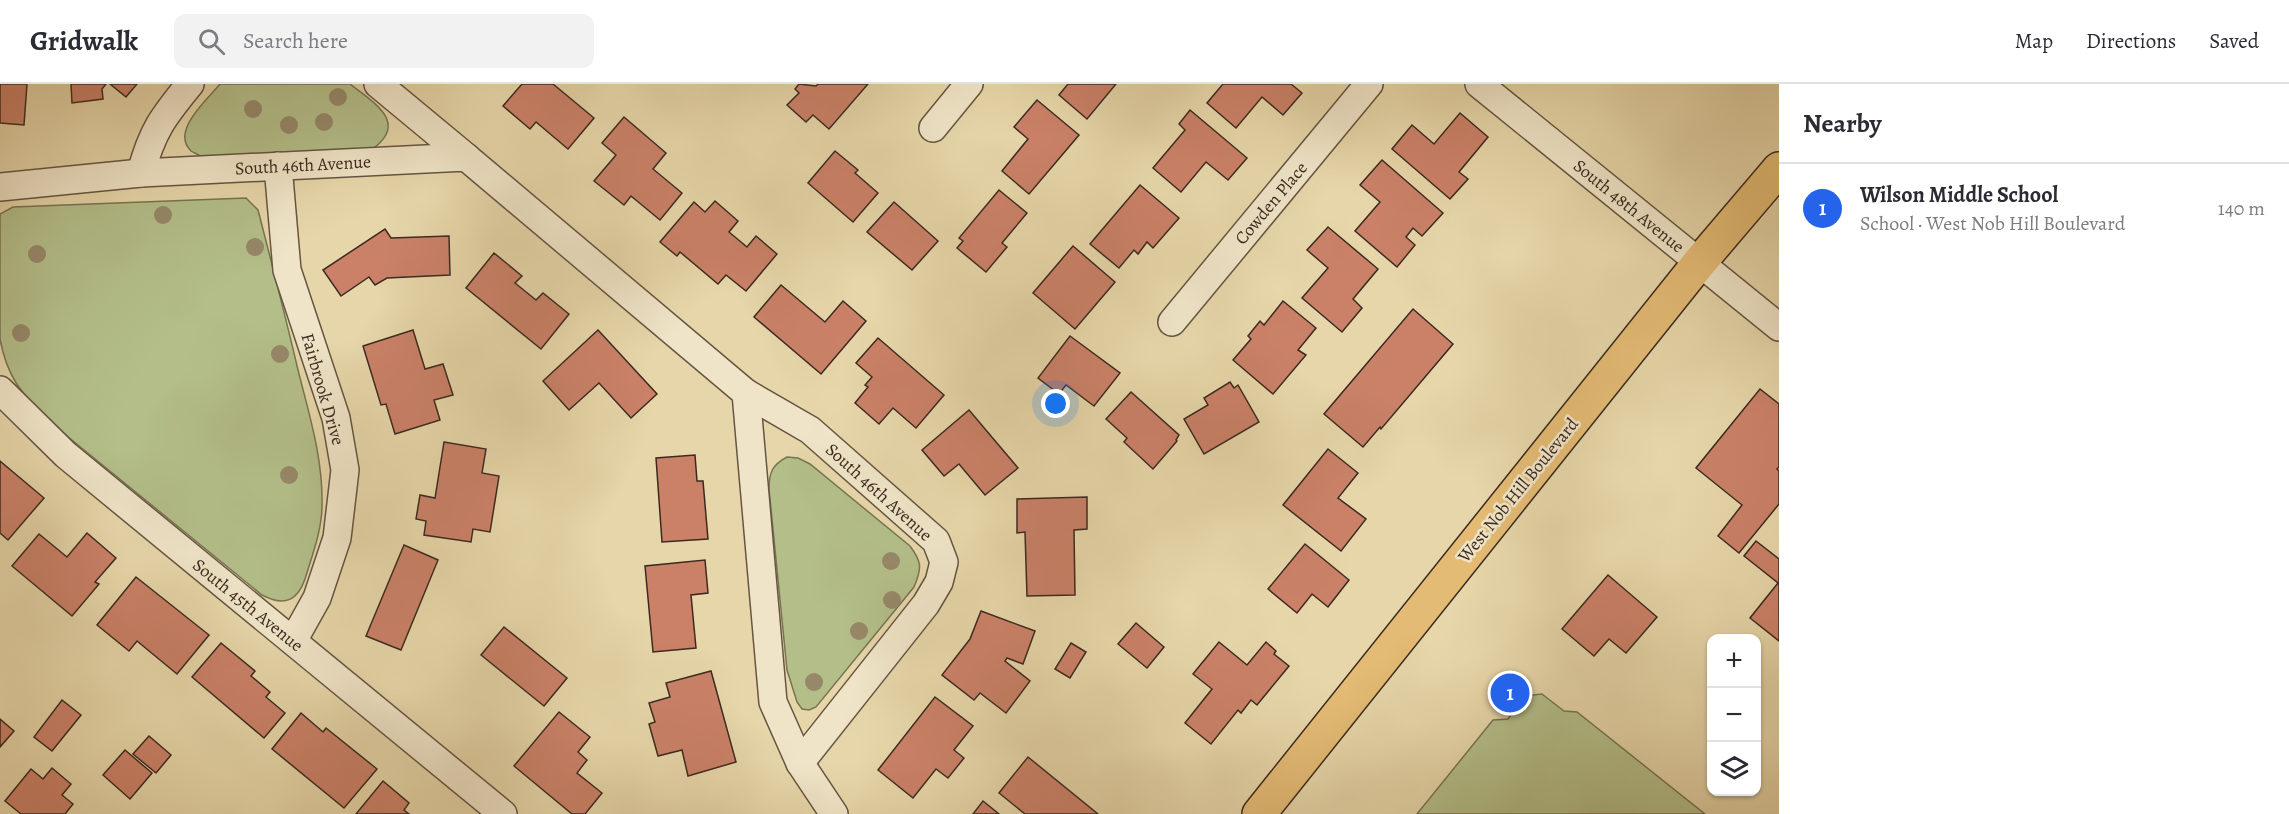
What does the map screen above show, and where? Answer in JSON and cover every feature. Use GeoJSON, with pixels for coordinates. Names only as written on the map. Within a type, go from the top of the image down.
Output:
{"type":"FeatureCollection","features":[{"type":"Feature","properties":{"kind":"main road","name":"West Nob Hill Boulevard"},"geometry":{"type":"LineString","coordinates":[[1259,814],[1699,263],[1779,169]]}},
{"type":"Feature","properties":{"kind":"street"},"geometry":{"type":"LineString","coordinates":[[141,173],[148,145],[160,122],[190,84]]}},
{"type":"Feature","properties":{"kind":"street","name":"South 46th Avenue"},"geometry":{"type":"LineString","coordinates":[[378,84],[746,393],[810,430],[936,541],[944,562],[939,582],[926,604],[800,763]]}},
{"type":"Feature","properties":{"kind":"street"},"geometry":{"type":"LineString","coordinates":[[933,128],[969,84]]}},
{"type":"Feature","properties":{"kind":"street","name":"Cowden Place"},"geometry":{"type":"LineString","coordinates":[[1172,322],[1369,84]]}},
{"type":"Feature","properties":{"kind":"street","name":"South 48th Avenue"},"geometry":{"type":"LineString","coordinates":[[1479,84],[1779,327]]}},
{"type":"Feature","properties":{"kind":"street","name":"South 46th Avenue"},"geometry":{"type":"LineString","coordinates":[[0,187],[141,173],[466,158]]}},
{"type":"Feature","properties":{"kind":"street","name":"Fairbrook Drive"},"geometry":{"type":"LineString","coordinates":[[278,166],[287,270],[336,418],[345,470],[337,538],[317,598],[293,641]]}},
{"type":"Feature","properties":{"kind":"street","name":"South 45th Avenue"},"geometry":{"type":"LineString","coordinates":[[0,390],[66,455],[503,814]]}},
{"type":"Feature","properties":{"kind":"street"},"geometry":{"type":"LineString","coordinates":[[746,393],[773,702],[800,763],[834,814]]}},
{"type":"Feature","properties":{"kind":"green space"},"geometry":{"type":"Polygon","coordinates":[[[220,84],[350,84],[384,114],[388,122],[388,131],[371,150],[203,158],[191,151],[186,143],[185,134],[193,116],[220,84]]]}},
{"type":"Feature","properties":{"kind":"green space"},"geometry":{"type":"Polygon","coordinates":[[[246,198],[258,210],[311,422],[322,488],[319,532],[306,576],[295,596],[284,601],[277,601],[262,595],[46,419],[16,383],[7,364],[0,339],[0,214],[13,207],[246,198]]]}},
{"type":"Feature","properties":{"kind":"green space"},"geometry":{"type":"Polygon","coordinates":[[[787,457],[798,458],[810,464],[910,546],[919,561],[914,587],[816,707],[809,710],[802,709],[797,702],[787,670],[769,489],[772,470],[787,457]]]}},
{"type":"Feature","properties":{"kind":"green space"},"geometry":{"type":"Polygon","coordinates":[[[1542,694],[1564,711],[1577,712],[1705,814],[1417,814],[1493,720],[1508,719],[1524,696],[1542,694]]]}},
{"type":"Feature","properties":{"kind":"building"},"geometry":{"type":"Polygon","coordinates":[[[0,84],[27,84],[24,125],[0,123],[0,84]]]}},
{"type":"Feature","properties":{"kind":"building"},"geometry":{"type":"Polygon","coordinates":[[[71,84],[106,84],[102,89],[103,99],[72,103],[71,84]]]}},
{"type":"Feature","properties":{"kind":"building"},"geometry":{"type":"Polygon","coordinates":[[[110,84],[137,84],[126,97],[110,84]]]}},
{"type":"Feature","properties":{"kind":"building"},"geometry":{"type":"Polygon","coordinates":[[[522,84],[553,84],[594,118],[568,149],[536,122],[530,129],[503,106],[522,84]]]}},
{"type":"Feature","properties":{"kind":"building"},"geometry":{"type":"Polygon","coordinates":[[[799,84],[816,86],[818,84],[868,84],[829,129],[813,115],[806,122],[787,105],[799,93],[795,89],[799,84]]]}},
{"type":"Feature","properties":{"kind":"building"},"geometry":{"type":"Polygon","coordinates":[[[1068,84],[1116,84],[1087,119],[1059,95],[1068,84]]]}},
{"type":"Feature","properties":{"kind":"building"},"geometry":{"type":"Polygon","coordinates":[[[1223,84],[1291,84],[1302,93],[1283,115],[1262,97],[1236,128],[1207,103],[1223,84]]]}},
{"type":"Feature","properties":{"kind":"building"},"geometry":{"type":"Polygon","coordinates":[[[1037,100],[1079,135],[1029,194],[1002,171],[1028,139],[1014,127],[1037,100]]]}},
{"type":"Feature","properties":{"kind":"building"},"geometry":{"type":"Polygon","coordinates":[[[1190,110],[1247,158],[1228,180],[1206,162],[1181,192],[1153,168],[1185,130],[1179,124],[1190,110]]]}},
{"type":"Feature","properties":{"kind":"building"},"geometry":{"type":"Polygon","coordinates":[[[1460,113],[1488,137],[1459,172],[1468,179],[1450,199],[1392,149],[1412,125],[1434,144],[1460,113]]]}},
{"type":"Feature","properties":{"kind":"building"},"geometry":{"type":"Polygon","coordinates":[[[624,117],[666,153],[653,169],[682,193],[660,220],[631,196],[624,205],[594,181],[616,155],[602,143],[624,117]]]}},
{"type":"Feature","properties":{"kind":"building"},"geometry":{"type":"Polygon","coordinates":[[[835,151],[858,170],[855,173],[878,193],[853,222],[808,183],[835,151]]]}},
{"type":"Feature","properties":{"kind":"building"},"geometry":{"type":"Polygon","coordinates":[[[1382,160],[1443,213],[1422,236],[1413,228],[1406,237],[1415,245],[1397,267],[1355,231],[1380,202],[1360,185],[1382,160]]]}},
{"type":"Feature","properties":{"kind":"building"},"geometry":{"type":"Polygon","coordinates":[[[1140,185],[1179,218],[1153,248],[1147,242],[1138,254],[1134,250],[1119,268],[1090,244],[1140,185]]]}},
{"type":"Feature","properties":{"kind":"building"},"geometry":{"type":"Polygon","coordinates":[[[999,190],[1027,213],[1002,243],[1007,247],[986,272],[957,248],[963,241],[959,238],[999,190]]]}},
{"type":"Feature","properties":{"kind":"building"},"geometry":{"type":"Polygon","coordinates":[[[715,201],[738,221],[729,232],[747,247],[756,236],[777,254],[746,291],[726,275],[718,284],[680,252],[677,256],[660,242],[694,202],[705,212],[715,201]]]}},
{"type":"Feature","properties":{"kind":"building"},"geometry":{"type":"Polygon","coordinates":[[[894,202],[938,241],[912,270],[867,232],[894,202]]]}},
{"type":"Feature","properties":{"kind":"building"},"geometry":{"type":"Polygon","coordinates":[[[1328,227],[1378,269],[1353,299],[1362,308],[1342,332],[1302,298],[1328,268],[1307,250],[1328,227]]]}},
{"type":"Feature","properties":{"kind":"building"},"geometry":{"type":"Polygon","coordinates":[[[385,229],[391,238],[449,236],[450,275],[387,278],[375,285],[369,277],[341,296],[323,270],[385,229]]]}},
{"type":"Feature","properties":{"kind":"building"},"geometry":{"type":"Polygon","coordinates":[[[1073,246],[1115,282],[1075,329],[1033,293],[1073,246]]]}},
{"type":"Feature","properties":{"kind":"building"},"geometry":{"type":"Polygon","coordinates":[[[494,253],[522,276],[515,283],[536,300],[543,293],[569,314],[541,349],[466,288],[494,253]]]}},
{"type":"Feature","properties":{"kind":"building"},"geometry":{"type":"Polygon","coordinates":[[[781,285],[825,322],[843,301],[866,321],[821,374],[754,317],[781,285]]]}},
{"type":"Feature","properties":{"kind":"building"},"geometry":{"type":"Polygon","coordinates":[[[1283,301],[1316,328],[1298,350],[1306,355],[1273,394],[1233,360],[1251,339],[1248,336],[1260,321],[1264,325],[1283,301]]]}},
{"type":"Feature","properties":{"kind":"building"},"geometry":{"type":"Polygon","coordinates":[[[1413,309],[1453,344],[1363,447],[1324,414],[1413,309]]]}},
{"type":"Feature","properties":{"kind":"building"},"geometry":{"type":"Polygon","coordinates":[[[413,330],[425,369],[443,364],[453,395],[434,400],[440,420],[395,434],[386,404],[381,405],[363,346],[413,330]]]}},
{"type":"Feature","properties":{"kind":"building"},"geometry":{"type":"Polygon","coordinates":[[[598,330],[657,394],[631,418],[599,383],[569,410],[543,381],[598,330]]]}},
{"type":"Feature","properties":{"kind":"building"},"geometry":{"type":"Polygon","coordinates":[[[1070,336],[1120,373],[1094,406],[1066,385],[1059,394],[1038,378],[1070,336]]]}},
{"type":"Feature","properties":{"kind":"building"},"geometry":{"type":"Polygon","coordinates":[[[878,338],[944,395],[916,428],[893,408],[879,424],[855,403],[868,387],[865,385],[872,377],[856,363],[878,338]]]}},
{"type":"Feature","properties":{"kind":"building"},"geometry":{"type":"Polygon","coordinates":[[[1230,382],[1234,388],[1238,385],[1259,422],[1204,454],[1184,419],[1208,405],[1204,398],[1230,382]]]}},
{"type":"Feature","properties":{"kind":"building"},"geometry":{"type":"Polygon","coordinates":[[[1760,389],[1779,404],[1779,467],[1777,469],[1779,471],[1779,504],[1739,553],[1718,536],[1742,505],[1696,468],[1760,389]]]}},
{"type":"Feature","properties":{"kind":"building"},"geometry":{"type":"Polygon","coordinates":[[[1131,392],[1179,435],[1177,441],[1153,469],[1124,442],[1127,438],[1106,419],[1131,392]]]}},
{"type":"Feature","properties":{"kind":"building"},"geometry":{"type":"Polygon","coordinates":[[[969,410],[1018,468],[985,495],[959,464],[944,476],[922,450],[969,410]]]}},
{"type":"Feature","properties":{"kind":"building"},"geometry":{"type":"Polygon","coordinates":[[[444,442],[486,449],[482,473],[499,476],[490,532],[473,529],[471,542],[424,535],[426,521],[416,519],[420,495],[435,498],[444,442]]]}},
{"type":"Feature","properties":{"kind":"building"},"geometry":{"type":"Polygon","coordinates":[[[1328,449],[1358,473],[1338,498],[1366,519],[1341,551],[1283,505],[1328,449]]]}},
{"type":"Feature","properties":{"kind":"building"},"geometry":{"type":"Polygon","coordinates":[[[695,455],[697,481],[703,481],[708,539],[662,542],[656,458],[695,455]]]}},
{"type":"Feature","properties":{"kind":"building"},"geometry":{"type":"Polygon","coordinates":[[[0,461],[44,498],[8,540],[0,533],[0,461]]]}},
{"type":"Feature","properties":{"kind":"building"},"geometry":{"type":"Polygon","coordinates":[[[1087,497],[1087,529],[1074,530],[1075,595],[1027,596],[1025,532],[1017,533],[1017,499],[1087,497]]]}},
{"type":"Feature","properties":{"kind":"building"},"geometry":{"type":"Polygon","coordinates":[[[87,533],[116,558],[95,582],[99,584],[72,616],[12,566],[39,534],[67,557],[87,533]]]}},
{"type":"Feature","properties":{"kind":"building"},"geometry":{"type":"Polygon","coordinates":[[[1756,541],[1779,559],[1779,641],[1750,618],[1778,583],[1744,556],[1756,541]]]}},
{"type":"Feature","properties":{"kind":"building"},"geometry":{"type":"Polygon","coordinates":[[[1305,544],[1349,580],[1328,607],[1312,594],[1297,613],[1268,589],[1305,544]]]}},
{"type":"Feature","properties":{"kind":"building"},"geometry":{"type":"Polygon","coordinates":[[[404,545],[438,560],[401,650],[366,636],[404,545]]]}},
{"type":"Feature","properties":{"kind":"building"},"geometry":{"type":"Polygon","coordinates":[[[705,560],[708,593],[691,595],[696,648],[653,652],[645,566],[705,560]]]}},
{"type":"Feature","properties":{"kind":"building"},"geometry":{"type":"Polygon","coordinates":[[[1608,575],[1657,617],[1626,653],[1609,639],[1594,656],[1562,629],[1608,575]]]}},
{"type":"Feature","properties":{"kind":"building"},"geometry":{"type":"Polygon","coordinates":[[[136,577],[209,635],[177,674],[137,641],[129,651],[97,625],[136,577]]]}},
{"type":"Feature","properties":{"kind":"building"},"geometry":{"type":"Polygon","coordinates":[[[981,611],[1035,631],[1023,664],[1007,658],[1005,661],[1030,681],[1006,713],[980,693],[974,700],[942,675],[970,639],[981,611]]]}},
{"type":"Feature","properties":{"kind":"building"},"geometry":{"type":"Polygon","coordinates":[[[1136,623],[1164,647],[1147,668],[1118,644],[1136,623]]]}},
{"type":"Feature","properties":{"kind":"building"},"geometry":{"type":"Polygon","coordinates":[[[504,627],[567,678],[544,706],[481,655],[504,627]]]}},
{"type":"Feature","properties":{"kind":"building"},"geometry":{"type":"Polygon","coordinates":[[[1219,642],[1247,665],[1266,642],[1276,651],[1274,654],[1289,666],[1257,705],[1251,700],[1241,713],[1238,710],[1211,744],[1185,723],[1212,689],[1193,674],[1219,642]]]}},
{"type":"Feature","properties":{"kind":"building"},"geometry":{"type":"Polygon","coordinates":[[[221,643],[255,671],[251,676],[270,692],[266,697],[285,713],[264,738],[192,677],[221,643]]]}},
{"type":"Feature","properties":{"kind":"building"},"geometry":{"type":"Polygon","coordinates":[[[1071,643],[1086,652],[1070,678],[1055,669],[1071,643]]]}},
{"type":"Feature","properties":{"kind":"building"},"geometry":{"type":"Polygon","coordinates":[[[711,671],[736,762],[688,776],[682,750],[658,756],[649,724],[655,722],[649,703],[670,697],[666,683],[711,671]]]}},
{"type":"Feature","properties":{"kind":"building"},"geometry":{"type":"Polygon","coordinates":[[[935,697],[973,726],[954,750],[964,758],[948,778],[936,769],[913,798],[878,770],[935,697]]]}},
{"type":"Feature","properties":{"kind":"building"},"geometry":{"type":"Polygon","coordinates":[[[62,700],[81,715],[52,751],[34,737],[62,700]]]}},
{"type":"Feature","properties":{"kind":"building"},"geometry":{"type":"Polygon","coordinates":[[[559,712],[590,737],[578,752],[587,760],[577,773],[602,793],[585,814],[572,814],[514,766],[559,712]]]}},
{"type":"Feature","properties":{"kind":"building"},"geometry":{"type":"Polygon","coordinates":[[[301,713],[323,732],[326,728],[377,769],[344,808],[272,749],[301,713]]]}},
{"type":"Feature","properties":{"kind":"building"},"geometry":{"type":"Polygon","coordinates":[[[0,719],[14,731],[0,747],[0,719]]]}},
{"type":"Feature","properties":{"kind":"building"},"geometry":{"type":"Polygon","coordinates":[[[149,736],[171,755],[156,773],[133,754],[149,736]]]}},
{"type":"Feature","properties":{"kind":"building"},"geometry":{"type":"Polygon","coordinates":[[[125,750],[152,773],[130,799],[103,775],[125,750]]]}},
{"type":"Feature","properties":{"kind":"building"},"geometry":{"type":"Polygon","coordinates":[[[1028,757],[1098,814],[1025,814],[999,793],[1028,757]]]}},
{"type":"Feature","properties":{"kind":"building"},"geometry":{"type":"Polygon","coordinates":[[[52,768],[71,784],[62,795],[73,804],[65,814],[21,814],[5,801],[31,769],[43,779],[52,768]]]}},
{"type":"Feature","properties":{"kind":"building"},"geometry":{"type":"Polygon","coordinates":[[[383,781],[409,803],[404,810],[409,814],[356,814],[383,781]]]}},
{"type":"Feature","properties":{"kind":"building"},"geometry":{"type":"Polygon","coordinates":[[[983,801],[999,814],[973,814],[983,801]]]}},
{"type":"Feature","properties":{"kind":"place","name":"Wilson Middle School"},"geometry":{"type":"Point","coordinates":[1510,693]}}]}
